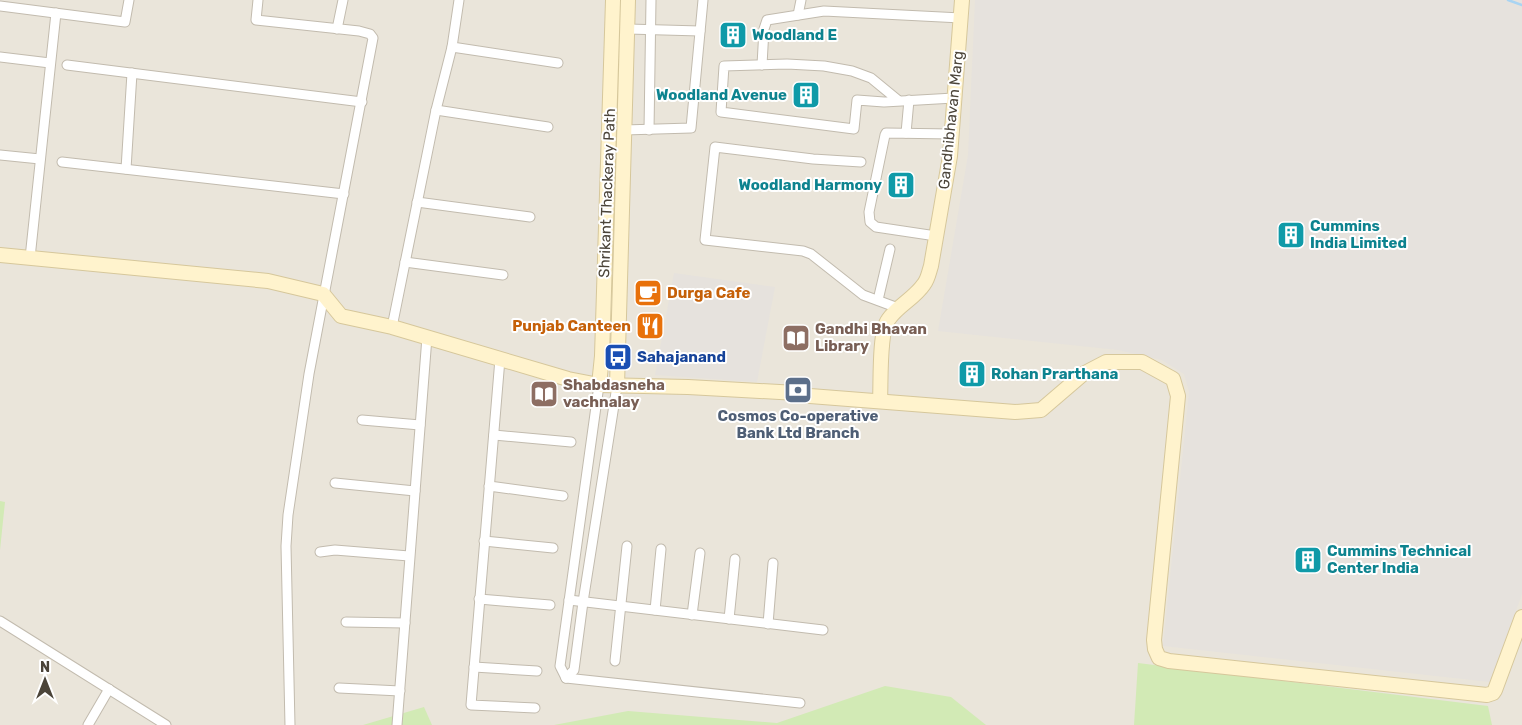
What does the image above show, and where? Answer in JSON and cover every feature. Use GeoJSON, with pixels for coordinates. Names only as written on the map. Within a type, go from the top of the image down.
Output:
{"type":"FeatureCollection","features":[{"type":"Feature","properties":{"kind":"street"},"geometry":{"type":"LineString","coordinates":[[0,6],[125,22],[129,0]]}},
{"type":"Feature","properties":{"kind":"street"},"geometry":{"type":"LineString","coordinates":[[258,0],[256,20],[359,31],[370,34],[374,38],[309,374],[287,531],[290,725]]}},
{"type":"Feature","properties":{"kind":"street"},"geometry":{"type":"LineString","coordinates":[[337,29],[343,0]]}},
{"type":"Feature","properties":{"kind":"street"},"geometry":{"type":"LineString","coordinates":[[392,327],[436,110],[452,47],[459,0]]}},
{"type":"Feature","properties":{"kind":"street","name":"Shrikant Thackeray Path"},"geometry":{"type":"LineString","coordinates":[[600,385],[612,0]]}},
{"type":"Feature","properties":{"kind":"street","name":"Shrikant Thackeray Path"},"geometry":{"type":"LineString","coordinates":[[618,386],[628,0]]}},
{"type":"Feature","properties":{"kind":"street"},"geometry":{"type":"LineString","coordinates":[[649,130],[651,0]]}},
{"type":"Feature","properties":{"kind":"street"},"geometry":{"type":"LineString","coordinates":[[624,130],[691,128],[703,0]]}},
{"type":"Feature","properties":{"kind":"street"},"geometry":{"type":"LineString","coordinates":[[798,15],[802,0]]}},
{"type":"Feature","properties":{"kind":"street","name":"Gandhibhavan Marg"},"geometry":{"type":"LineString","coordinates":[[880,401],[886,322],[898,308],[916,294],[926,283],[931,266],[950,156],[962,0]]}},
{"type":"Feature","properties":{"kind":"street"},"geometry":{"type":"LineString","coordinates":[[762,65],[764,29],[767,20],[824,11],[961,18]]}},
{"type":"Feature","properties":{"kind":"street"},"geometry":{"type":"LineString","coordinates":[[30,258],[56,13]]}},
{"type":"Feature","properties":{"kind":"street"},"geometry":{"type":"LineString","coordinates":[[628,29],[700,31]]}},
{"type":"Feature","properties":{"kind":"street"},"geometry":{"type":"LineString","coordinates":[[452,47],[558,63]]}},
{"type":"Feature","properties":{"kind":"street"},"geometry":{"type":"LineString","coordinates":[[0,57],[50,63]]}},
{"type":"Feature","properties":{"kind":"street"},"geometry":{"type":"LineString","coordinates":[[899,101],[871,78],[824,66],[787,64],[724,66],[721,112],[854,129],[856,100],[884,102],[954,98]]}},
{"type":"Feature","properties":{"kind":"street"},"geometry":{"type":"LineString","coordinates":[[67,65],[362,102]]}},
{"type":"Feature","properties":{"kind":"street"},"geometry":{"type":"LineString","coordinates":[[126,169],[132,73]]}},
{"type":"Feature","properties":{"kind":"street"},"geometry":{"type":"LineString","coordinates":[[906,133],[909,100]]}},
{"type":"Feature","properties":{"kind":"street"},"geometry":{"type":"LineString","coordinates":[[436,110],[548,127]]}},
{"type":"Feature","properties":{"kind":"street"},"geometry":{"type":"LineString","coordinates":[[936,236],[876,227],[870,222],[869,212],[886,133],[952,134]]}},
{"type":"Feature","properties":{"kind":"street"},"geometry":{"type":"LineString","coordinates":[[861,162],[813,159],[715,148],[705,240],[803,251],[811,254],[863,295],[898,308]]}},
{"type":"Feature","properties":{"kind":"street"},"geometry":{"type":"LineString","coordinates":[[0,155],[40,159]]}},
{"type":"Feature","properties":{"kind":"street"},"geometry":{"type":"LineString","coordinates":[[62,162],[344,194]]}},
{"type":"Feature","properties":{"kind":"street"},"geometry":{"type":"LineString","coordinates":[[417,202],[530,217]]}},
{"type":"Feature","properties":{"kind":"street"},"geometry":{"type":"LineString","coordinates":[[878,300],[890,249]]}},
{"type":"Feature","properties":{"kind":"street"},"geometry":{"type":"LineString","coordinates":[[0,255],[268,281],[324,294],[341,316],[392,327],[568,379],[600,385],[688,387],[797,393],[810,396],[1015,412],[1041,410],[1083,374],[1106,362],[1142,362],[1173,379],[1178,396],[1154,640],[1159,658],[1169,661],[1486,695],[1493,693],[1495,690],[1522,617]]}},
{"type":"Feature","properties":{"kind":"street"},"geometry":{"type":"LineString","coordinates":[[405,262],[503,275]]}},
{"type":"Feature","properties":{"kind":"street"},"geometry":{"type":"LineString","coordinates":[[397,725],[427,337]]}},
{"type":"Feature","properties":{"kind":"street"},"geometry":{"type":"LineString","coordinates":[[500,359],[471,704],[535,708]]}},
{"type":"Feature","properties":{"kind":"street"},"geometry":{"type":"LineString","coordinates":[[566,678],[560,666],[600,385]]}},
{"type":"Feature","properties":{"kind":"street"},"geometry":{"type":"LineString","coordinates":[[566,678],[574,670],[583,602],[618,386]]}},
{"type":"Feature","properties":{"kind":"street"},"geometry":{"type":"LineString","coordinates":[[362,420],[420,425]]}},
{"type":"Feature","properties":{"kind":"street"},"geometry":{"type":"LineString","coordinates":[[494,435],[571,442]]}},
{"type":"Feature","properties":{"kind":"street"},"geometry":{"type":"LineString","coordinates":[[589,462],[605,464]]}},
{"type":"Feature","properties":{"kind":"street"},"geometry":{"type":"LineString","coordinates":[[335,482],[415,491]]}},
{"type":"Feature","properties":{"kind":"street"},"geometry":{"type":"LineString","coordinates":[[489,486],[563,496]]}},
{"type":"Feature","properties":{"kind":"street"},"geometry":{"type":"LineString","coordinates":[[484,541],[553,548]]}},
{"type":"Feature","properties":{"kind":"street"},"geometry":{"type":"LineString","coordinates":[[615,661],[627,546]]}},
{"type":"Feature","properties":{"kind":"street"},"geometry":{"type":"LineString","coordinates":[[655,610],[662,549]]}},
{"type":"Feature","properties":{"kind":"street"},"geometry":{"type":"LineString","coordinates":[[320,552],[335,550],[409,556]]}},
{"type":"Feature","properties":{"kind":"street"},"geometry":{"type":"LineString","coordinates":[[692,614],[700,554]]}},
{"type":"Feature","properties":{"kind":"street"},"geometry":{"type":"LineString","coordinates":[[729,619],[734,559]]}},
{"type":"Feature","properties":{"kind":"street"},"geometry":{"type":"LineString","coordinates":[[768,624],[773,563]]}},
{"type":"Feature","properties":{"kind":"street"},"geometry":{"type":"LineString","coordinates":[[480,600],[550,605]]}},
{"type":"Feature","properties":{"kind":"street"},"geometry":{"type":"LineString","coordinates":[[569,600],[824,630]]}},
{"type":"Feature","properties":{"kind":"street"},"geometry":{"type":"LineString","coordinates":[[0,621],[166,725]]}},
{"type":"Feature","properties":{"kind":"street"},"geometry":{"type":"LineString","coordinates":[[346,622],[405,623]]}},
{"type":"Feature","properties":{"kind":"street"},"geometry":{"type":"LineString","coordinates":[[474,667],[537,671]]}},
{"type":"Feature","properties":{"kind":"street"},"geometry":{"type":"LineString","coordinates":[[566,678],[800,703]]}},
{"type":"Feature","properties":{"kind":"street"},"geometry":{"type":"LineString","coordinates":[[339,688],[400,690]]}},
{"type":"Feature","properties":{"kind":"street"},"geometry":{"type":"LineString","coordinates":[[88,725],[109,689]]}},
{"type":"Feature","properties":{"kind":"shaded area"},"geometry":{"type":"Polygon","coordinates":[[[0,0],[1522,0],[1522,725],[0,725],[0,0]]]}},
{"type":"Feature","properties":{"kind":"shaded area"},"geometry":{"type":"Polygon","coordinates":[[[975,0],[1522,0],[1522,594],[1490,682],[1163,646],[1189,392],[1184,374],[1162,360],[1118,350],[938,331],[968,155],[975,0]]]}},
{"type":"Feature","properties":{"kind":"shaded area"},"geometry":{"type":"Polygon","coordinates":[[[674,273],[775,287],[757,382],[655,375],[674,273]]]}},
{"type":"Feature","properties":{"kind":"green space"},"geometry":{"type":"Polygon","coordinates":[[[0,501],[5,502],[0,550],[0,501]]]}},
{"type":"Feature","properties":{"kind":"green space"},"geometry":{"type":"Polygon","coordinates":[[[1138,663],[1488,706],[1492,725],[1134,725],[1138,663]]]}},
{"type":"Feature","properties":{"kind":"green space"},"geometry":{"type":"Polygon","coordinates":[[[885,686],[951,697],[986,725],[554,725],[628,711],[777,723],[885,686]]]}},
{"type":"Feature","properties":{"kind":"green space"},"geometry":{"type":"Polygon","coordinates":[[[424,707],[432,725],[363,725],[424,707]]]}},
{"type":"Feature","properties":{"kind":"waterway"},"geometry":{"type":"LineString","coordinates":[[1508,0],[1522,5]]}},
{"type":"Feature","properties":{"kind":"place","name":"Woodland E"},"geometry":{"type":"Point","coordinates":[733,35]}},
{"type":"Feature","properties":{"kind":"place","name":"Woodland Avenue"},"geometry":{"type":"Point","coordinates":[806,95]}},
{"type":"Feature","properties":{"kind":"place","name":"Woodland Harmony"},"geometry":{"type":"Point","coordinates":[901,185]}},
{"type":"Feature","properties":{"kind":"place","name":"Cummins India Limited"},"geometry":{"type":"Point","coordinates":[1291,235]}},
{"type":"Feature","properties":{"kind":"place","name":"Durga Cafe"},"geometry":{"type":"Point","coordinates":[648,293]}},
{"type":"Feature","properties":{"kind":"place","name":"Punjab Canteen"},"geometry":{"type":"Point","coordinates":[650,326]}},
{"type":"Feature","properties":{"kind":"place","name":"Gandhi Bhavan Library"},"geometry":{"type":"Point","coordinates":[796,338]}},
{"type":"Feature","properties":{"kind":"place","name":"Sahajanand"},"geometry":{"type":"Point","coordinates":[618,357]}},
{"type":"Feature","properties":{"kind":"place","name":"Rohan Prarthana"},"geometry":{"type":"Point","coordinates":[972,374]}},
{"type":"Feature","properties":{"kind":"place","name":"Cosmos Co-operative Bank Ltd Branch"},"geometry":{"type":"Point","coordinates":[798,390]}},
{"type":"Feature","properties":{"kind":"place","name":"Shabdasneha vachnalay"},"geometry":{"type":"Point","coordinates":[544,394]}},
{"type":"Feature","properties":{"kind":"place","name":"Cummins Technical Center India"},"geometry":{"type":"Point","coordinates":[1308,560]}}]}
